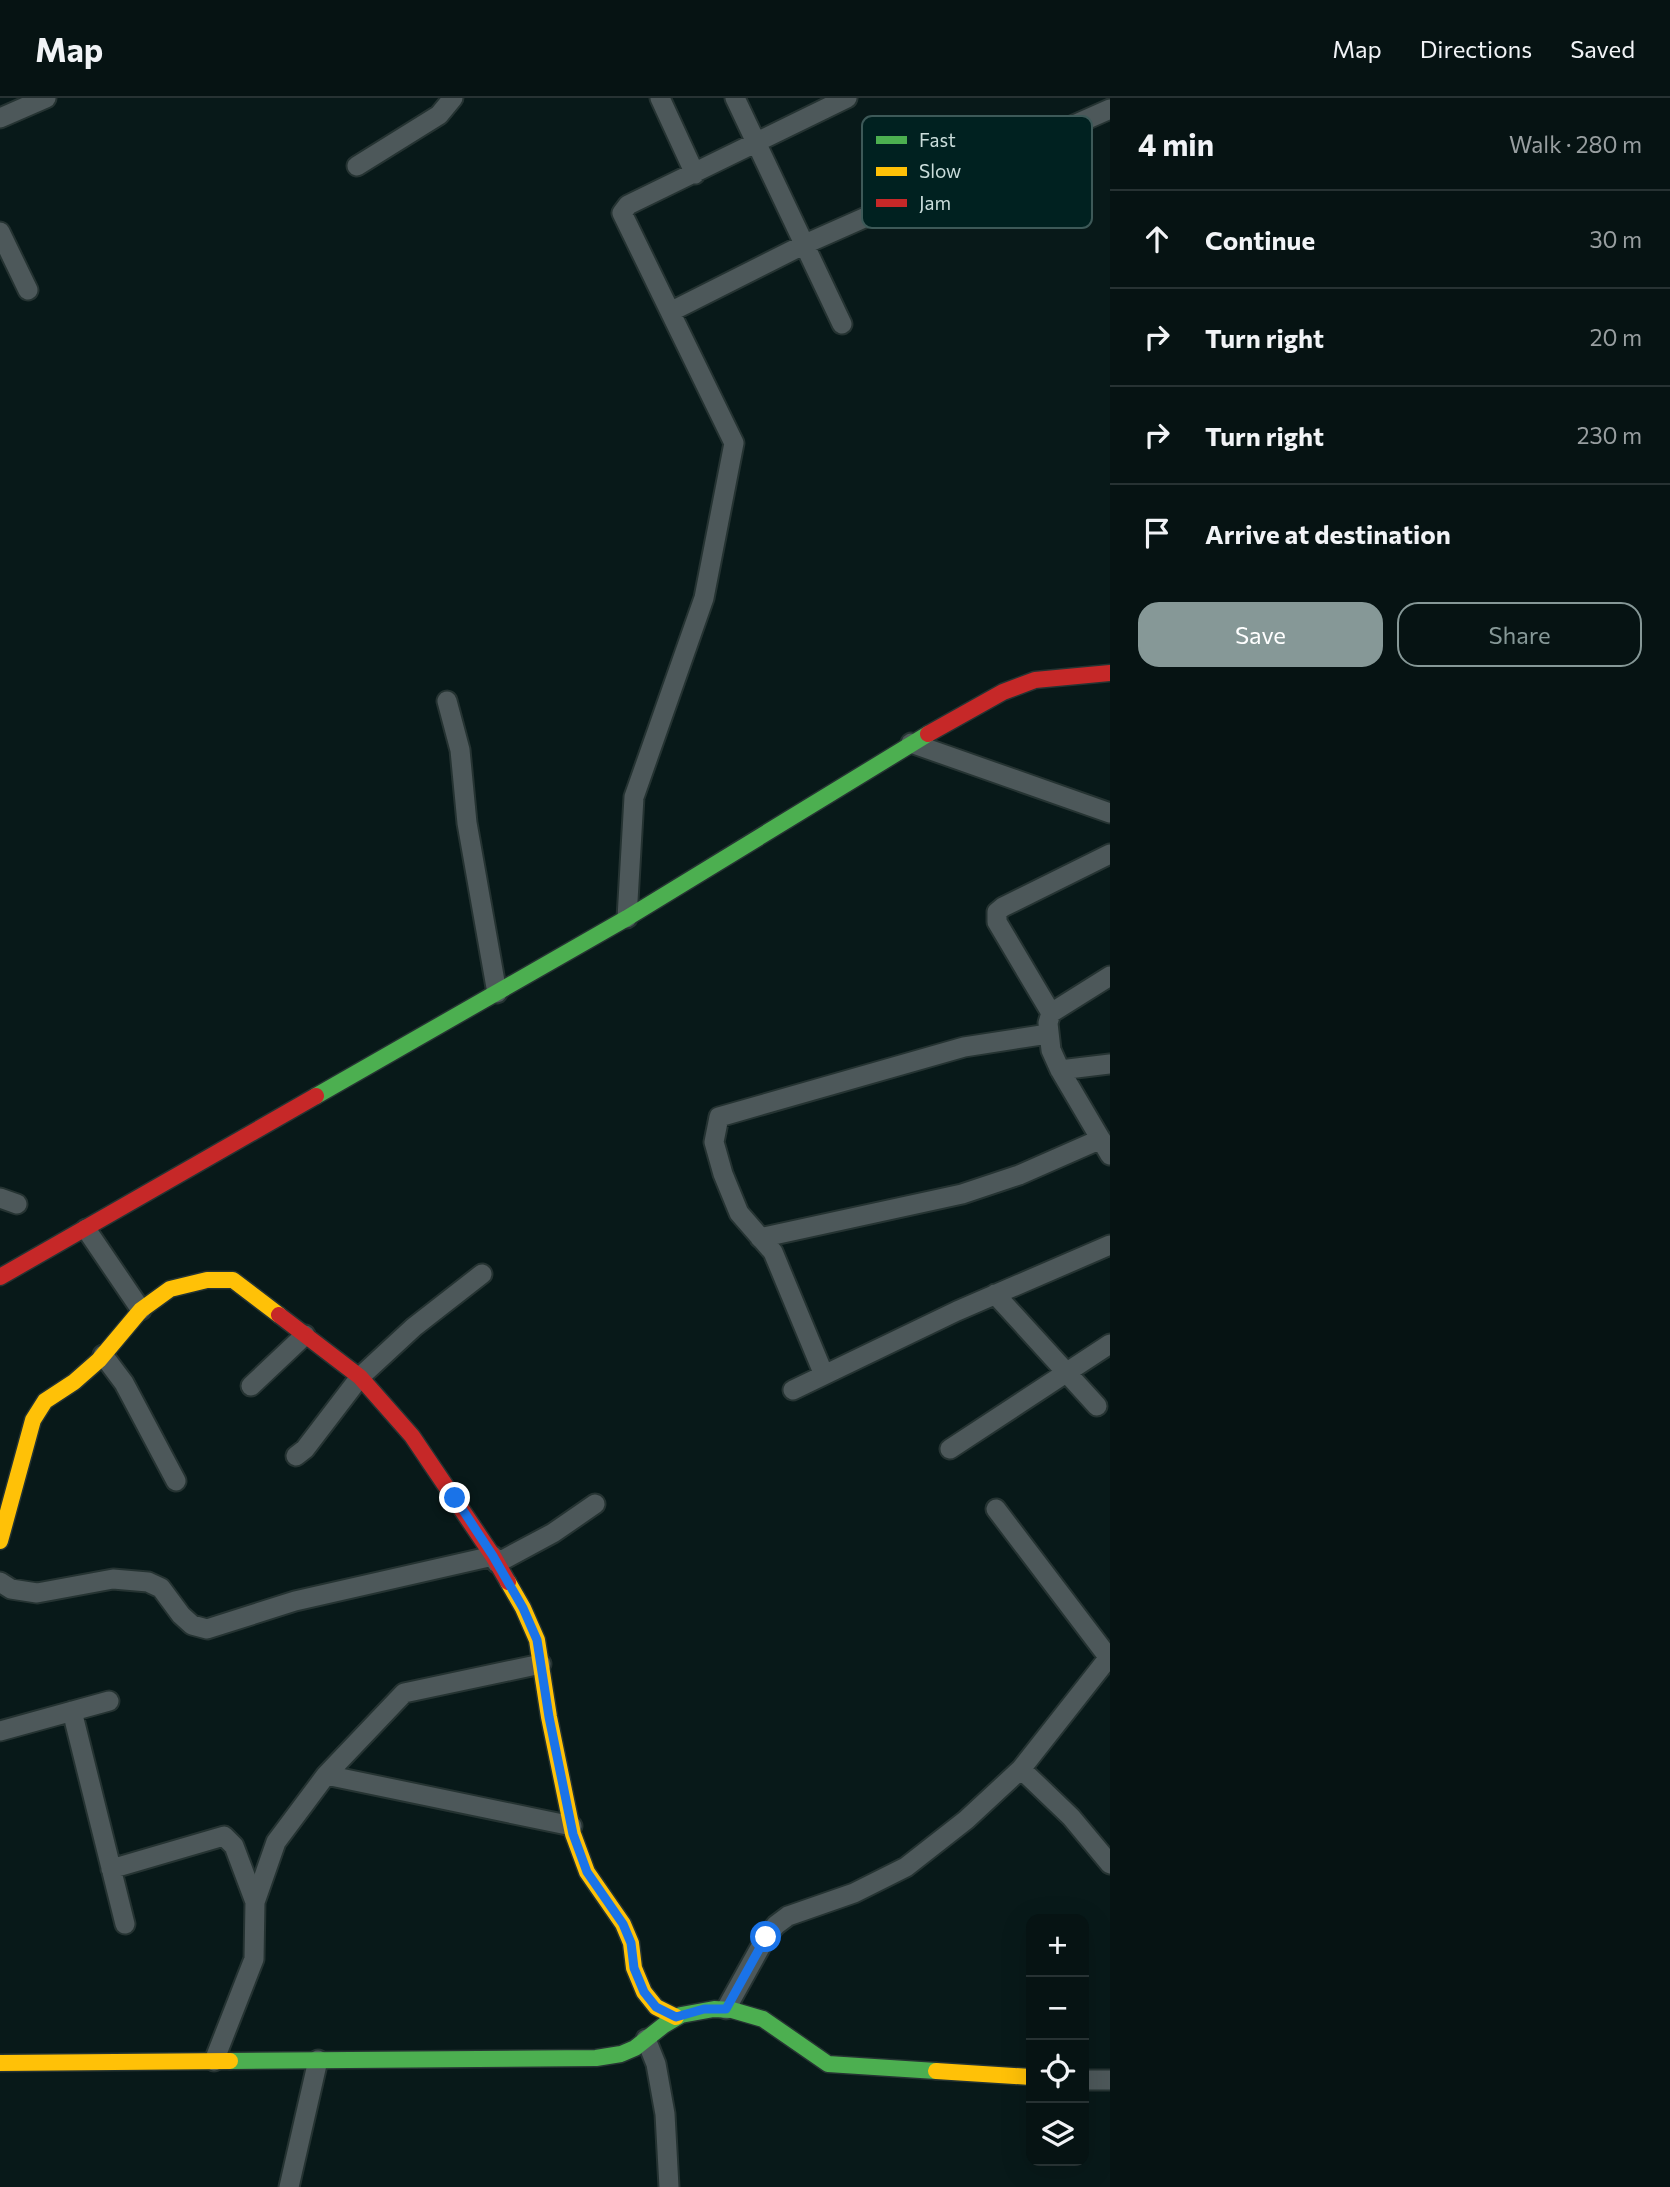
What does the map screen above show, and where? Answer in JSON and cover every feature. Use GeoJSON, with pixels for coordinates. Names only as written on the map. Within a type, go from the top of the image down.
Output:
{"type":"FeatureCollection","features":[{"type":"Feature","properties":{"kind":"street"},"geometry":{"type":"LineString","coordinates":[[358,166],[439,116],[453,98]]}},
{"type":"Feature","properties":{"kind":"street"},"geometry":{"type":"LineString","coordinates":[[660,98],[695,174]]}},
{"type":"Feature","properties":{"kind":"street"},"geometry":{"type":"LineString","coordinates":[[735,98],[842,324]]}},
{"type":"Feature","properties":{"kind":"street"},"geometry":{"type":"LineString","coordinates":[[627,918],[634,797],[704,598],[734,443],[622,213],[628,205],[847,98]]}},
{"type":"Feature","properties":{"kind":"street"},"geometry":{"type":"LineString","coordinates":[[0,118],[40,99]]}},
{"type":"Feature","properties":{"kind":"street"},"geometry":{"type":"LineString","coordinates":[[1092,117],[1110,109]]}},
{"type":"Feature","properties":{"kind":"street"},"geometry":{"type":"LineString","coordinates":[[671,311],[862,219]]}},
{"type":"Feature","properties":{"kind":"street"},"geometry":{"type":"LineString","coordinates":[[0,232],[28,289]]}},
{"type":"Feature","properties":{"kind":"street"},"geometry":{"type":"LineString","coordinates":[[0,1278],[627,918],[911,743],[1003,692],[1035,680],[1110,673]]}},
{"type":"Feature","properties":{"kind":"street"},"geometry":{"type":"LineString","coordinates":[[447,701],[460,750],[467,823],[497,993]]}},
{"type":"Feature","properties":{"kind":"street"},"geometry":{"type":"LineString","coordinates":[[911,743],[1110,813]]}},
{"type":"Feature","properties":{"kind":"street"},"geometry":{"type":"LineString","coordinates":[[1051,1013],[997,922],[998,912],[1003,907],[1110,855]]}},
{"type":"Feature","properties":{"kind":"street"},"geometry":{"type":"LineString","coordinates":[[760,1238],[962,1194],[1105,1147],[1060,1070],[1051,1050],[1048,1023],[1051,1013],[1110,976]]}},
{"type":"Feature","properties":{"kind":"street"},"geometry":{"type":"LineString","coordinates":[[824,1375],[774,1252],[739,1213],[723,1174],[714,1142],[719,1116],[964,1047],[1048,1034]]}},
{"type":"Feature","properties":{"kind":"street"},"geometry":{"type":"LineString","coordinates":[[1060,1070],[1110,1064]]}},
{"type":"Feature","properties":{"kind":"street"},"geometry":{"type":"LineString","coordinates":[[86,1229],[141,1310]]}},
{"type":"Feature","properties":{"kind":"street"},"geometry":{"type":"LineString","coordinates":[[793,1390],[995,1294],[1110,1245]]}},
{"type":"Feature","properties":{"kind":"street"},"geometry":{"type":"LineString","coordinates":[[296,1456],[305,1450],[360,1377],[414,1327],[482,1274]]}},
{"type":"Feature","properties":{"kind":"street"},"geometry":{"type":"LineString","coordinates":[[0,1541],[33,1420],[45,1401],[74,1382],[103,1355],[141,1310],[170,1289],[207,1280],[233,1280],[360,1377],[412,1436],[495,1559],[523,1608],[537,1640],[549,1717],[572,1826],[587,1872],[623,1924],[631,1943],[634,1968],[644,1992],[656,2007],[676,2017]]}},
{"type":"Feature","properties":{"kind":"street"},"geometry":{"type":"LineString","coordinates":[[995,1294],[1097,1406]]}},
{"type":"Feature","properties":{"kind":"street"},"geometry":{"type":"LineString","coordinates":[[251,1386],[305,1335]]}},
{"type":"Feature","properties":{"kind":"street"},"geometry":{"type":"LineString","coordinates":[[950,1449],[1110,1344]]}},
{"type":"Feature","properties":{"kind":"street"},"geometry":{"type":"LineString","coordinates":[[103,1355],[124,1383],[176,1482]]}},
{"type":"Feature","properties":{"kind":"street"},"geometry":{"type":"LineString","coordinates":[[0,1582],[11,1589],[37,1593],[113,1579],[148,1582],[160,1588],[192,1625],[207,1629],[295,1601],[495,1559],[553,1533],[595,1504]]}},
{"type":"Feature","properties":{"kind":"street"},"geometry":{"type":"LineString","coordinates":[[726,2009],[766,1937],[776,1925],[788,1916],[854,1893],[906,1867],[966,1820],[1021,1769],[1109,1657],[996,1509]]}},
{"type":"Feature","properties":{"kind":"street"},"geometry":{"type":"LineString","coordinates":[[214,2061],[254,1959],[255,1902],[276,1842],[326,1775],[404,1693],[541,1664]]}},
{"type":"Feature","properties":{"kind":"street"},"geometry":{"type":"LineString","coordinates":[[0,1731],[109,1701]]}},
{"type":"Feature","properties":{"kind":"street"},"geometry":{"type":"LineString","coordinates":[[72,1711],[125,1924]]}},
{"type":"Feature","properties":{"kind":"street"},"geometry":{"type":"LineString","coordinates":[[1021,1769],[1071,1817],[1110,1864]]}},
{"type":"Feature","properties":{"kind":"street"},"geometry":{"type":"LineString","coordinates":[[326,1775],[572,1826]]}},
{"type":"Feature","properties":{"kind":"street"},"geometry":{"type":"LineString","coordinates":[[111,1869],[224,1836],[234,1846],[255,1902]]}},
{"type":"Feature","properties":{"kind":"street"},"geometry":{"type":"LineString","coordinates":[[0,2063],[596,2058],[628,2052],[676,2017],[704,2009],[726,2009],[763,2018],[828,2064],[1026,2077]]}},
{"type":"Feature","properties":{"kind":"street"},"geometry":{"type":"LineString","coordinates":[[646,2039],[656,2064],[665,2114],[669,2187]]}},
{"type":"Feature","properties":{"kind":"street"},"geometry":{"type":"LineString","coordinates":[[289,2187],[318,2060]]}},
{"type":"Feature","properties":{"kind":"street"},"geometry":{"type":"LineString","coordinates":[[1089,2080],[1110,2080]]}},
{"type":"Feature","properties":{"kind":"traffic: fast"},"geometry":{"type":"LineString","coordinates":[[316,1096],[627,918],[928,734]]}},
{"type":"Feature","properties":{"kind":"traffic: fast"},"geometry":{"type":"LineString","coordinates":[[230,2061],[596,2058],[621,2054],[635,2048],[681,2015],[714,2009],[732,2010],[763,2019],[828,2064],[936,2071]]}},
{"type":"Feature","properties":{"kind":"traffic: slow"},"geometry":{"type":"LineString","coordinates":[[0,1541],[33,1420],[45,1401],[74,1382],[99,1360],[141,1310],[170,1289],[207,1280],[233,1280],[279,1315]]}},
{"type":"Feature","properties":{"kind":"traffic: slow"},"geometry":{"type":"LineString","coordinates":[[508,1582],[537,1640],[549,1717],[573,1834],[587,1872],[623,1924],[631,1943],[634,1968],[644,1992],[656,2007],[676,2017]]}},
{"type":"Feature","properties":{"kind":"traffic: slow"},"geometry":{"type":"LineString","coordinates":[[0,2063],[230,2061]]}},
{"type":"Feature","properties":{"kind":"traffic: slow"},"geometry":{"type":"LineString","coordinates":[[936,2071],[1026,2077]]}},
{"type":"Feature","properties":{"kind":"traffic: jam"},"geometry":{"type":"LineString","coordinates":[[928,734],[1003,692],[1035,680],[1110,673]]}},
{"type":"Feature","properties":{"kind":"traffic: jam"},"geometry":{"type":"LineString","coordinates":[[0,1277],[316,1096]]}},
{"type":"Feature","properties":{"kind":"traffic: jam"},"geometry":{"type":"LineString","coordinates":[[279,1315],[360,1377],[412,1436],[508,1582]]}},
{"type":"Feature","properties":{"kind":"route"},"geometry":{"type":"LineString","coordinates":[[455,1498],[493,1556],[523,1608],[537,1640],[549,1717],[573,1834],[587,1872],[623,1924],[631,1943],[634,1968],[644,1992],[656,2007],[676,2017],[704,2009],[726,2009],[766,1937]]}}]}
